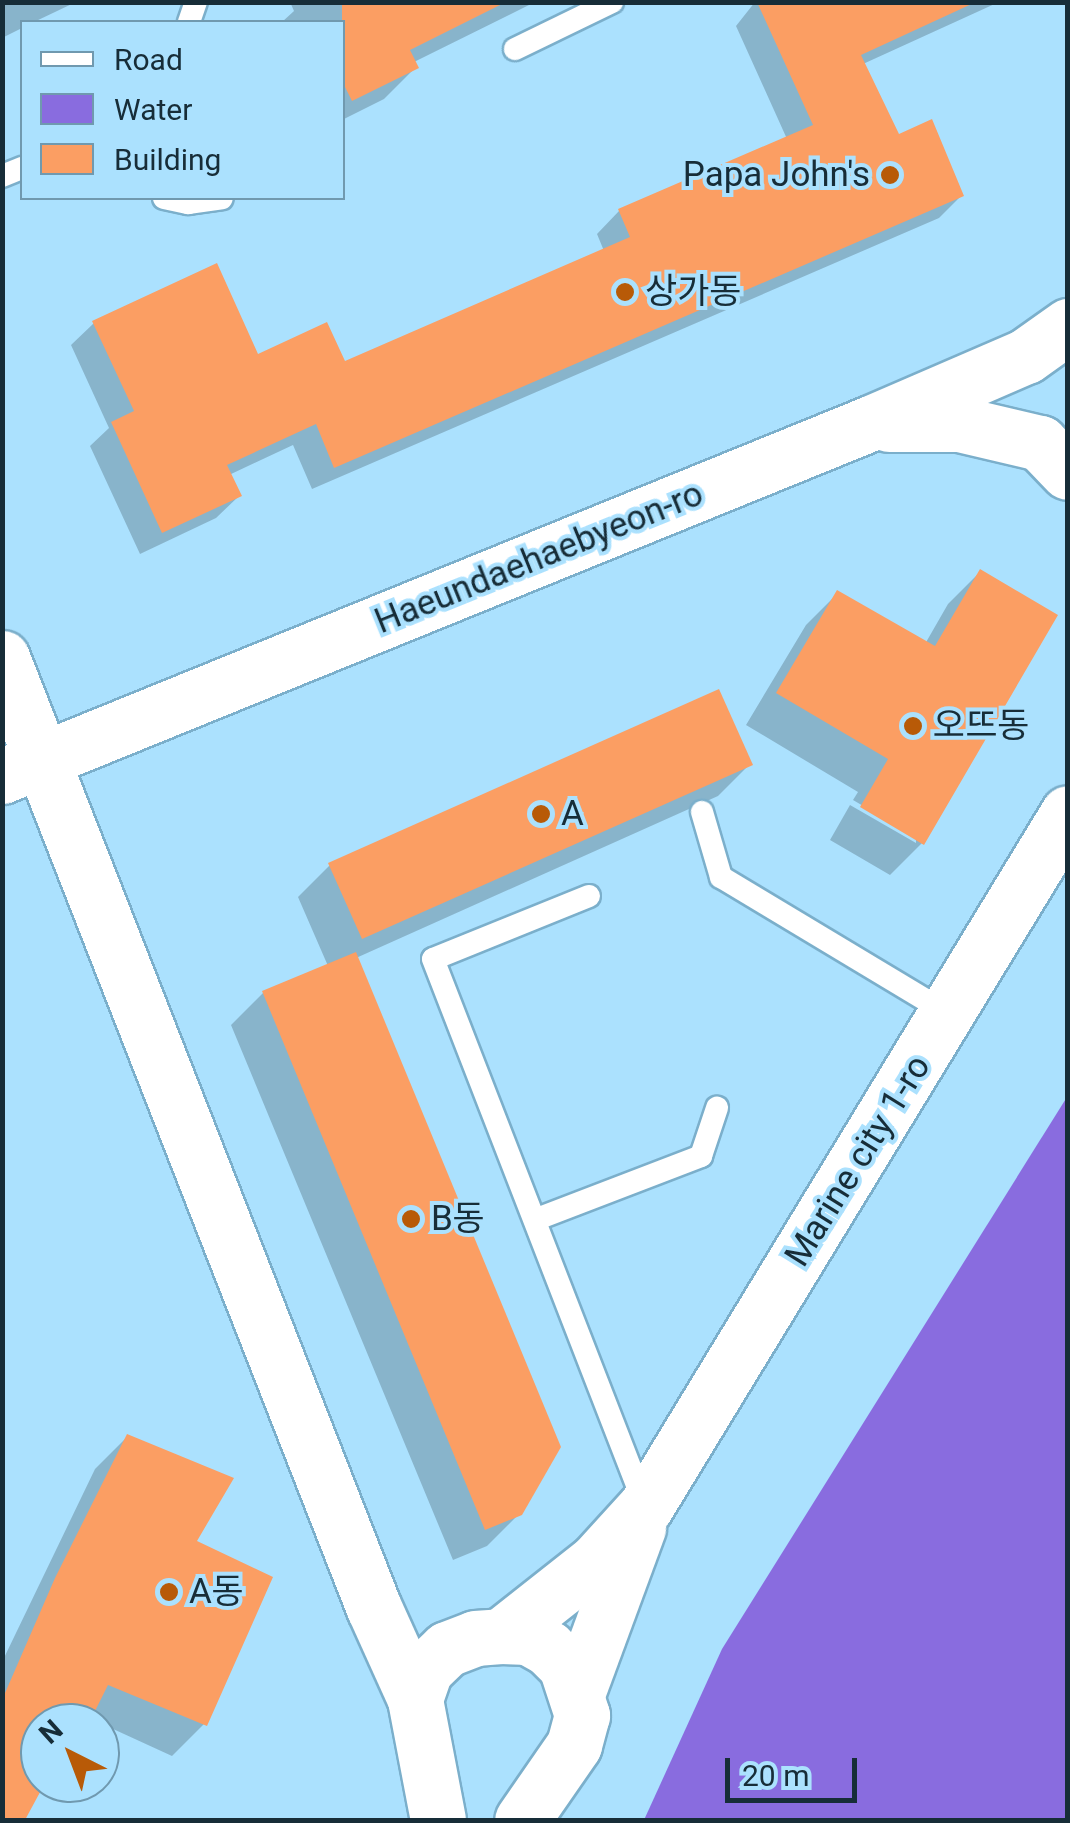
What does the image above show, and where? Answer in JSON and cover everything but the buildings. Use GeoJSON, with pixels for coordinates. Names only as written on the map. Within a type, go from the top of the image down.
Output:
{"type":"FeatureCollection","features":[{"type":"Feature","properties":{"kind":"main road","name":"Haeundaehaebyeon-ro"},"geometry":{"type":"LineString","coordinates":[[23,768],[1054,349]]}},
{"type":"Feature","properties":{"kind":"main road"},"geometry":{"type":"LineString","coordinates":[[871,424],[959,424],[1040,443],[1068,472]]}},
{"type":"Feature","properties":{"kind":"main road"},"geometry":{"type":"LineString","coordinates":[[2,658],[23,768],[414,1700],[438,1820]]}},
{"type":"Feature","properties":{"kind":"main road","name":"Marine city 1-ro"},"geometry":{"type":"LineString","coordinates":[[501,1636],[596,1562],[646,1506],[1068,813]]}},
{"type":"Feature","properties":{"kind":"main road","name":"Marine city 1-ro"},"geometry":{"type":"LineString","coordinates":[[522,1820],[574,1745],[582,1716],[578,1691],[646,1506]]}},
{"type":"Feature","properties":{"kind":"main road"},"geometry":{"type":"LineString","coordinates":[[374,1608],[403,1636],[447,1648]]}},
{"type":"Feature","properties":{"kind":"main road"},"geometry":{"type":"LineString","coordinates":[[414,1700],[425,1670],[447,1648],[475,1638],[501,1636],[528,1638],[548,1648],[566,1666],[578,1691]]}},
{"type":"Feature","properties":{"kind":"lane"},"geometry":{"type":"LineString","coordinates":[[515,49],[612,2]]}},
{"type":"Feature","properties":{"kind":"lane"},"geometry":{"type":"LineString","coordinates":[[174,200],[208,200]]}},
{"type":"Feature","properties":{"kind":"lane"},"geometry":{"type":"LineString","coordinates":[[702,812],[720,876],[948,1014]]}},
{"type":"Feature","properties":{"kind":"lane"},"geometry":{"type":"LineString","coordinates":[[589,896],[433,959],[646,1506]]}},
{"type":"Feature","properties":{"kind":"lane"},"geometry":{"type":"LineString","coordinates":[[536,1219],[701,1156],[717,1108]]}},
{"type":"Feature","properties":{"kind":"water"},"geometry":{"type":"Polygon","coordinates":[[[1067,1097],[1067,1820],[644,1820],[722,1649],[1067,1097]]]}},
{"type":"Feature","properties":{"kind":"place","name":"Papa John's"},"geometry":{"type":"Point","coordinates":[890,175]}},
{"type":"Feature","properties":{"kind":"place","name":"상가동"},"geometry":{"type":"Point","coordinates":[625,292]}},
{"type":"Feature","properties":{"kind":"place","name":"오뜨동"},"geometry":{"type":"Point","coordinates":[913,726]}},
{"type":"Feature","properties":{"kind":"place","name":"A"},"geometry":{"type":"Point","coordinates":[541,814]}},
{"type":"Feature","properties":{"kind":"place","name":"B동"},"geometry":{"type":"Point","coordinates":[411,1219]}},
{"type":"Feature","properties":{"kind":"place","name":"A동"},"geometry":{"type":"Point","coordinates":[169,1592]}}]}
